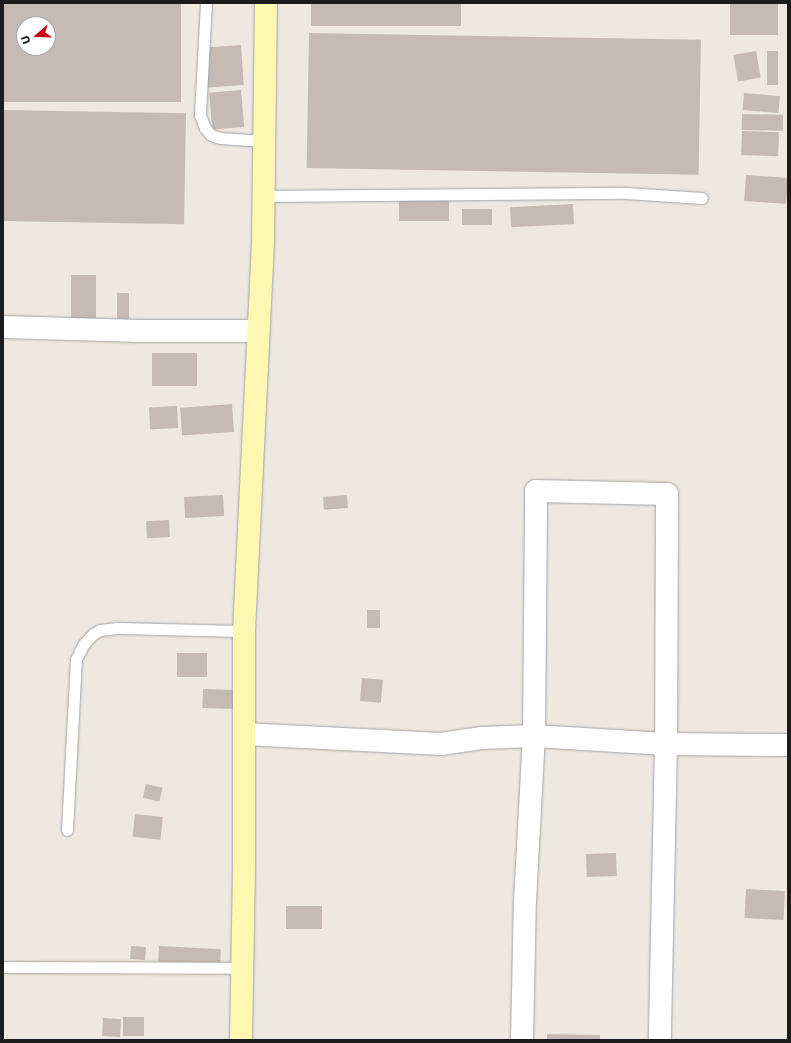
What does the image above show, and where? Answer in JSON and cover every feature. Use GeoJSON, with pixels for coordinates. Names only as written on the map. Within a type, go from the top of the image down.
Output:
{"type":"FeatureCollection","features":[{"type":"Feature","properties":{"kind":"street"},"geometry":{"type":"LineString","coordinates":[[241,1040],[244,846],[244,631],[263,214],[266,3]]}},
{"type":"Feature","properties":{"kind":"street"},"geometry":{"type":"LineString","coordinates":[[3,327],[139,331],[258,331]]}},
{"type":"Feature","properties":{"kind":"street"},"geometry":{"type":"LineString","coordinates":[[522,1040],[525,901],[534,736],[536,491],[667,494],[666,744],[660,1040]]}},
{"type":"Feature","properties":{"kind":"street"},"geometry":{"type":"LineString","coordinates":[[244,734],[441,744],[481,738],[534,736],[666,744],[788,745]]}},
{"type":"Feature","properties":{"kind":"lane"},"geometry":{"type":"LineString","coordinates":[[206,3],[200,115],[205,128],[211,135],[220,138],[264,141]]}},
{"type":"Feature","properties":{"kind":"lane"},"geometry":{"type":"LineString","coordinates":[[263,214],[626,194],[702,198]]}},
{"type":"Feature","properties":{"kind":"lane"},"geometry":{"type":"LineString","coordinates":[[67,830],[76,659],[83,645],[93,634],[100,630],[117,628],[244,631]]}},
{"type":"Feature","properties":{"kind":"lane"},"geometry":{"type":"LineString","coordinates":[[3,967],[242,968]]}},
{"type":"Feature","properties":{"kind":"building"},"geometry":{"type":"Polygon","coordinates":[[[3,3],[181,3],[181,102],[3,102],[3,3]]]}},
{"type":"Feature","properties":{"kind":"building"},"geometry":{"type":"Polygon","coordinates":[[[311,3],[461,3],[461,26],[311,26],[311,3]]]}},
{"type":"Feature","properties":{"kind":"building"},"geometry":{"type":"Polygon","coordinates":[[[730,3],[778,3],[778,35],[730,35],[730,3]]]}},
{"type":"Feature","properties":{"kind":"building"},"geometry":{"type":"Polygon","coordinates":[[[309,33],[701,40],[699,175],[307,168],[309,33]]]}},
{"type":"Feature","properties":{"kind":"building"},"geometry":{"type":"Polygon","coordinates":[[[241,45],[244,85],[208,87],[205,48],[241,45]]]}},
{"type":"Feature","properties":{"kind":"building"},"geometry":{"type":"Polygon","coordinates":[[[756,51],[761,78],[738,82],[733,55],[756,51]]]}},
{"type":"Feature","properties":{"kind":"building"},"geometry":{"type":"Polygon","coordinates":[[[767,51],[778,51],[778,85],[767,85],[767,51]]]}},
{"type":"Feature","properties":{"kind":"building"},"geometry":{"type":"Polygon","coordinates":[[[241,90],[244,127],[212,130],[209,93],[241,90]]]}},
{"type":"Feature","properties":{"kind":"building"},"geometry":{"type":"Polygon","coordinates":[[[744,93],[780,96],[778,113],[743,110],[744,93]]]}},
{"type":"Feature","properties":{"kind":"building"},"geometry":{"type":"Polygon","coordinates":[[[3,110],[186,113],[184,224],[3,221],[3,110]]]}},
{"type":"Feature","properties":{"kind":"building"},"geometry":{"type":"Polygon","coordinates":[[[742,114],[783,115],[783,131],[742,130],[742,114]]]}},
{"type":"Feature","properties":{"kind":"building"},"geometry":{"type":"Polygon","coordinates":[[[742,131],[779,132],[778,156],[741,155],[742,131]]]}},
{"type":"Feature","properties":{"kind":"building"},"geometry":{"type":"Polygon","coordinates":[[[746,175],[788,178],[786,204],[744,201],[746,175]]]}},
{"type":"Feature","properties":{"kind":"building"},"geometry":{"type":"Polygon","coordinates":[[[399,199],[449,199],[449,221],[399,221],[399,199]]]}},
{"type":"Feature","properties":{"kind":"building"},"geometry":{"type":"Polygon","coordinates":[[[573,204],[574,224],[511,227],[510,207],[573,204]]]}},
{"type":"Feature","properties":{"kind":"building"},"geometry":{"type":"Polygon","coordinates":[[[462,209],[492,209],[492,225],[462,225],[462,209]]]}},
{"type":"Feature","properties":{"kind":"building"},"geometry":{"type":"Polygon","coordinates":[[[71,275],[96,275],[96,326],[71,326],[71,275]]]}},
{"type":"Feature","properties":{"kind":"building"},"geometry":{"type":"Polygon","coordinates":[[[117,293],[129,293],[129,319],[117,319],[117,293]]]}},
{"type":"Feature","properties":{"kind":"building"},"geometry":{"type":"Polygon","coordinates":[[[152,353],[197,353],[197,386],[152,386],[152,353]]]}},
{"type":"Feature","properties":{"kind":"building"},"geometry":{"type":"Polygon","coordinates":[[[232,404],[234,432],[182,436],[180,408],[232,404]]]}},
{"type":"Feature","properties":{"kind":"building"},"geometry":{"type":"Polygon","coordinates":[[[177,406],[178,428],[150,429],[149,407],[177,406]]]}},
{"type":"Feature","properties":{"kind":"building"},"geometry":{"type":"Polygon","coordinates":[[[223,495],[224,516],[185,518],[184,497],[223,495]]]}},
{"type":"Feature","properties":{"kind":"building"},"geometry":{"type":"Polygon","coordinates":[[[347,495],[348,508],[324,510],[323,497],[347,495]]]}},
{"type":"Feature","properties":{"kind":"building"},"geometry":{"type":"Polygon","coordinates":[[[169,520],[170,537],[147,538],[146,521],[169,520]]]}},
{"type":"Feature","properties":{"kind":"building"},"geometry":{"type":"Polygon","coordinates":[[[367,610],[380,610],[380,628],[367,628],[367,610]]]}},
{"type":"Feature","properties":{"kind":"building"},"geometry":{"type":"Polygon","coordinates":[[[177,653],[207,653],[207,677],[177,677],[177,653]]]}},
{"type":"Feature","properties":{"kind":"building"},"geometry":{"type":"Polygon","coordinates":[[[362,678],[383,680],[381,703],[360,701],[362,678]]]}},
{"type":"Feature","properties":{"kind":"building"},"geometry":{"type":"Polygon","coordinates":[[[203,689],[235,690],[234,709],[202,708],[203,689]]]}},
{"type":"Feature","properties":{"kind":"building"},"geometry":{"type":"Polygon","coordinates":[[[146,784],[163,788],[159,801],[143,798],[146,784]]]}},
{"type":"Feature","properties":{"kind":"building"},"geometry":{"type":"Polygon","coordinates":[[[135,814],[163,817],[160,840],[133,837],[135,814]]]}},
{"type":"Feature","properties":{"kind":"building"},"geometry":{"type":"Polygon","coordinates":[[[616,853],[617,876],[587,877],[586,854],[616,853]]]}},
{"type":"Feature","properties":{"kind":"building"},"geometry":{"type":"Polygon","coordinates":[[[746,889],[785,891],[783,920],[744,918],[746,889]]]}},
{"type":"Feature","properties":{"kind":"building"},"geometry":{"type":"Polygon","coordinates":[[[286,906],[322,906],[322,929],[286,929],[286,906]]]}},
{"type":"Feature","properties":{"kind":"building"},"geometry":{"type":"Polygon","coordinates":[[[131,946],[146,947],[145,960],[130,959],[131,946]]]}},
{"type":"Feature","properties":{"kind":"building"},"geometry":{"type":"Polygon","coordinates":[[[159,946],[221,949],[220,965],[158,962],[159,946]]]}},
{"type":"Feature","properties":{"kind":"building"},"geometry":{"type":"Polygon","coordinates":[[[123,1017],[144,1017],[144,1036],[123,1036],[123,1017]]]}},
{"type":"Feature","properties":{"kind":"building"},"geometry":{"type":"Polygon","coordinates":[[[103,1018],[121,1019],[120,1037],[102,1036],[103,1018]]]}},
{"type":"Feature","properties":{"kind":"building"},"geometry":{"type":"Polygon","coordinates":[[[547,1034],[600,1035],[600,1040],[547,1040],[547,1034]]]}}]}
